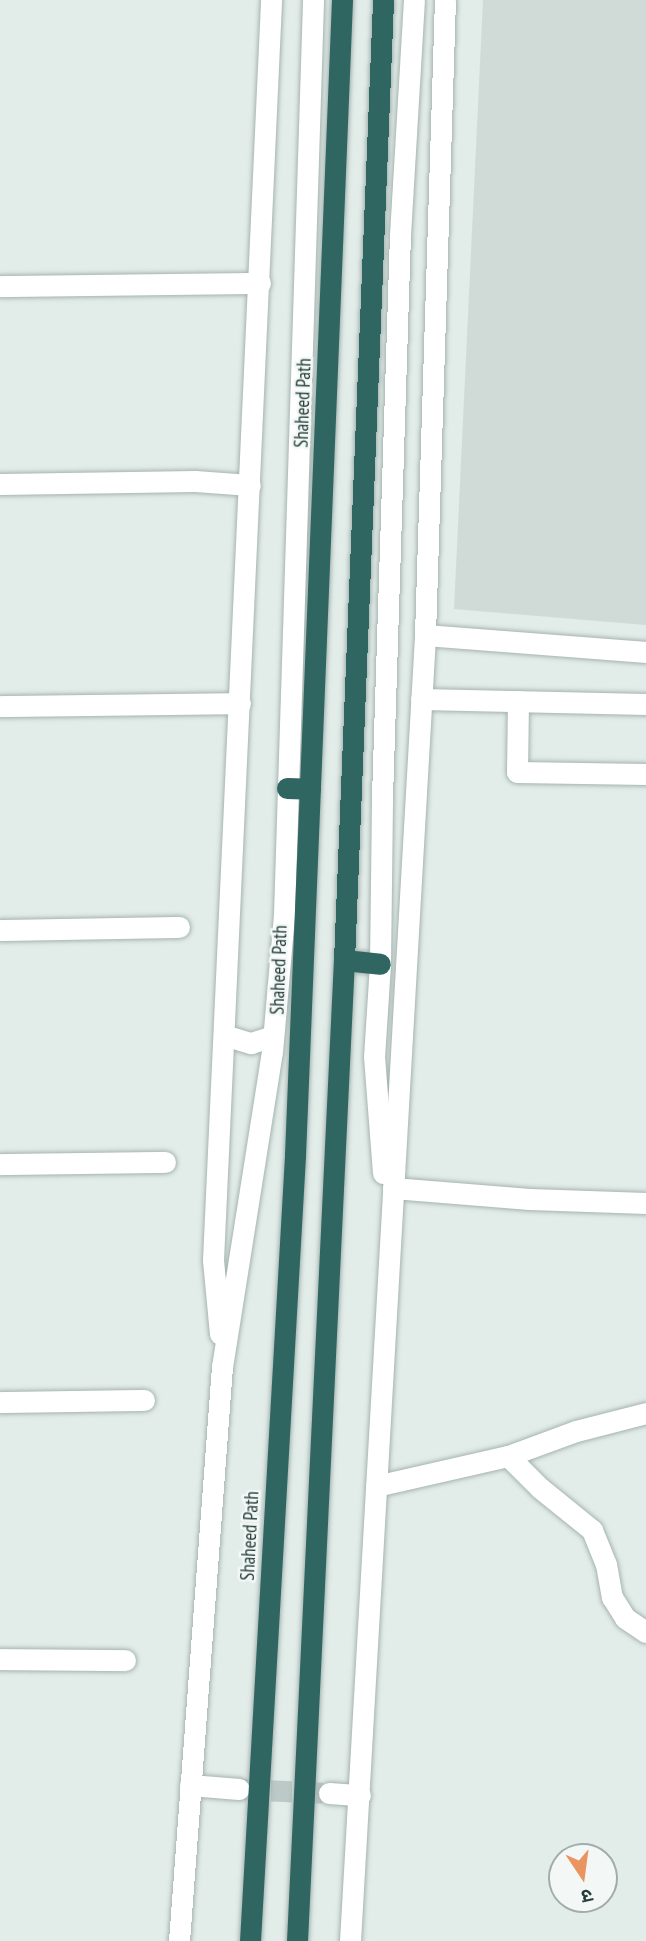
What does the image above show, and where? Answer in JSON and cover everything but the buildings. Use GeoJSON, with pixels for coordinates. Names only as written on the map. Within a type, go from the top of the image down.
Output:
{"type":"FeatureCollection","features":[{"type":"Feature","properties":{"kind":"highway","name":"Shaheed Path"},"geometry":{"type":"LineString","coordinates":[[250,1941],[295,1155],[342,0]]}},
{"type":"Feature","properties":{"kind":"highway"},"geometry":{"type":"LineString","coordinates":[[297,1941],[344,960],[383,0]]}},
{"type":"Feature","properties":{"kind":"highway"},"geometry":{"type":"LineString","coordinates":[[287,788],[310,789]]}},
{"type":"Feature","properties":{"kind":"highway"},"geometry":{"type":"LineString","coordinates":[[344,960],[380,964]]}},
{"type":"Feature","properties":{"kind":"street"},"geometry":{"type":"LineString","coordinates":[[222,1367],[213,1260],[271,0]]}},
{"type":"Feature","properties":{"kind":"street"},"geometry":{"type":"LineString","coordinates":[[179,1941],[222,1367],[273,1035],[284,914],[313,0]]}},
{"type":"Feature","properties":{"kind":"street"},"geometry":{"type":"LineString","coordinates":[[390,1251],[374,1057],[380,964],[382,797],[400,248],[414,0]]}},
{"type":"Feature","properties":{"kind":"street"},"geometry":{"type":"LineString","coordinates":[[350,1941],[425,635],[445,0]]}},
{"type":"Feature","properties":{"kind":"street"},"geometry":{"type":"LineString","coordinates":[[0,286],[260,283]]}},
{"type":"Feature","properties":{"kind":"street"},"geometry":{"type":"LineString","coordinates":[[0,484],[195,481],[250,485]]}},
{"type":"Feature","properties":{"kind":"street"},"geometry":{"type":"LineString","coordinates":[[425,635],[646,652]]}},
{"type":"Feature","properties":{"kind":"street"},"geometry":{"type":"LineString","coordinates":[[421,699],[646,704]]}},
{"type":"Feature","properties":{"kind":"street"},"geometry":{"type":"LineString","coordinates":[[518,701],[517,772],[646,774]]}},
{"type":"Feature","properties":{"kind":"street"},"geometry":{"type":"LineString","coordinates":[[0,706],[240,703]]}},
{"type":"Feature","properties":{"kind":"street"},"geometry":{"type":"LineString","coordinates":[[0,930],[179,927]]}},
{"type":"Feature","properties":{"kind":"street"},"geometry":{"type":"LineString","coordinates":[[224,1035],[251,1043],[273,1035]]}},
{"type":"Feature","properties":{"kind":"street"},"geometry":{"type":"LineString","coordinates":[[0,1164],[165,1163]]}},
{"type":"Feature","properties":{"kind":"street"},"geometry":{"type":"LineString","coordinates":[[394,1188],[530,1199],[646,1203]]}},
{"type":"Feature","properties":{"kind":"street"},"geometry":{"type":"LineString","coordinates":[[0,1402],[144,1400]]}},
{"type":"Feature","properties":{"kind":"street"},"geometry":{"type":"LineString","coordinates":[[376,1486],[508,1456],[619,1418],[646,1413]]}},
{"type":"Feature","properties":{"kind":"street"},"geometry":{"type":"LineString","coordinates":[[619,1418],[646,1431]]}},
{"type":"Feature","properties":{"kind":"street"},"geometry":{"type":"LineString","coordinates":[[508,1456],[540,1488],[592,1530],[606,1564],[612,1597],[625,1618],[646,1632]]}},
{"type":"Feature","properties":{"kind":"street"},"geometry":{"type":"LineString","coordinates":[[0,1660],[125,1660]]}},
{"type":"Feature","properties":{"kind":"street"},"geometry":{"type":"LineString","coordinates":[[190,1785],[239,1789]]}},
{"type":"Feature","properties":{"kind":"street"},"geometry":{"type":"LineString","coordinates":[[329,1793],[360,1796]]}},
{"type":"Feature","properties":{"kind":"shaded area"},"geometry":{"type":"Polygon","coordinates":[[[483,0],[646,0],[646,625],[454,609],[483,0]]]}},
{"type":"Feature","properties":{"kind":"tunnel"},"geometry":{"type":"LineString","coordinates":[[240,1789],[329,1793]]}}]}
